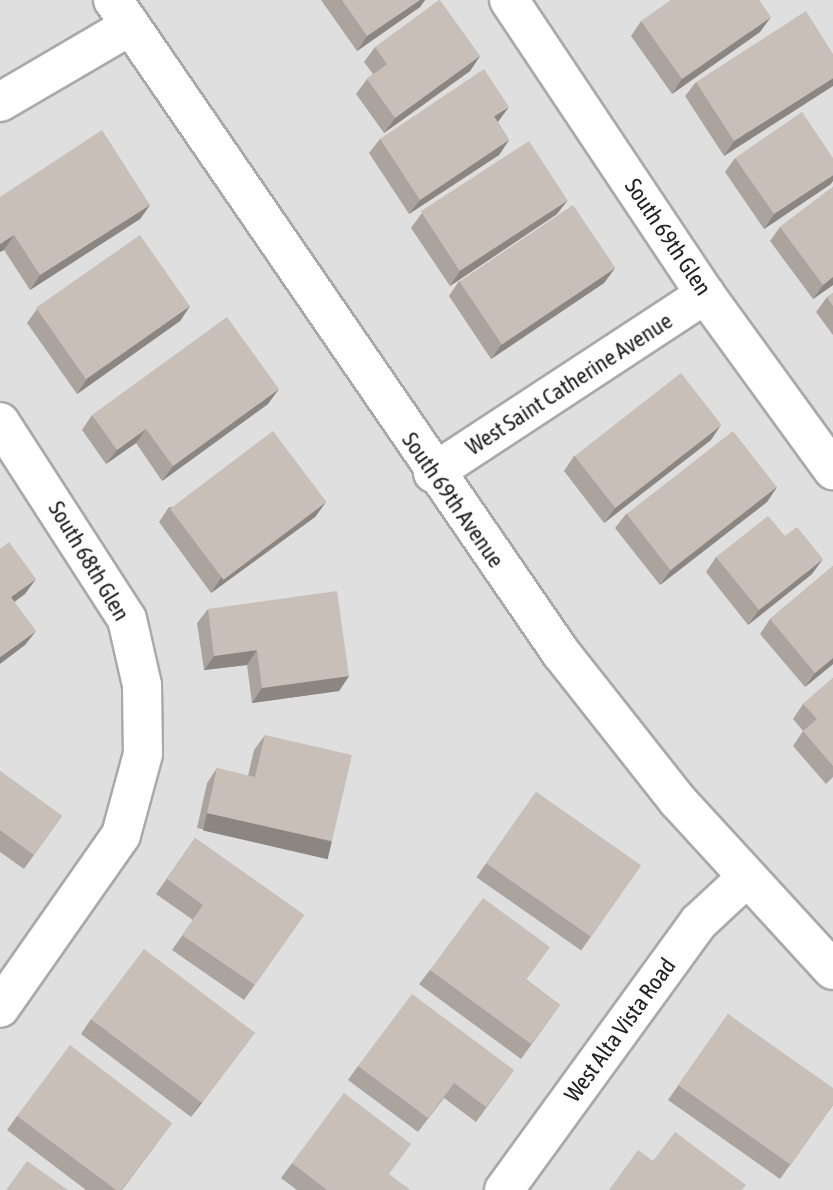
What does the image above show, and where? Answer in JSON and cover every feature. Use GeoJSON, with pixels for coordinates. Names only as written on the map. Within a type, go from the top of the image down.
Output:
{"type":"FeatureCollection","features":[{"type":"Feature","properties":{"kind":"street","name":"South 69th Glen"},"geometry":{"type":"LineString","coordinates":[[509,0],[705,294],[833,470]]}},
{"type":"Feature","properties":{"kind":"street"},"geometry":{"type":"LineString","coordinates":[[0,102],[121,13]]}},
{"type":"Feature","properties":{"kind":"street","name":"South 69th Avenue"},"geometry":{"type":"LineString","coordinates":[[121,13],[433,473],[620,731],[746,878],[833,970]]}},
{"type":"Feature","properties":{"kind":"street","name":"West Saint Catherine Avenue"},"geometry":{"type":"LineString","coordinates":[[433,473],[705,294]]}},
{"type":"Feature","properties":{"kind":"street","name":"South 68th Glen"},"geometry":{"type":"LineString","coordinates":[[0,422],[127,619],[142,685],[143,754],[121,835],[0,1008]]}},
{"type":"Feature","properties":{"kind":"street","name":"West Alta Vista Road"},"geometry":{"type":"LineString","coordinates":[[504,1190],[699,922],[746,878]]}},
{"type":"Feature","properties":{"kind":"shaded area"},"geometry":{"type":"Polygon","coordinates":[[[0,0],[833,0],[833,1190],[0,1190],[0,0]]]}},
{"type":"Feature","properties":{"kind":"building"},"geometry":{"type":"Polygon","coordinates":[[[342,0],[420,0],[367,36],[342,0]]]}},
{"type":"Feature","properties":{"kind":"building"},"geometry":{"type":"Polygon","coordinates":[[[439,0],[480,56],[395,118],[367,79],[387,64],[375,47],[439,0]]]}},
{"type":"Feature","properties":{"kind":"building"},"geometry":{"type":"Polygon","coordinates":[[[671,0],[759,0],[771,17],[682,79],[641,21],[671,0]]]}},
{"type":"Feature","properties":{"kind":"building"},"geometry":{"type":"Polygon","coordinates":[[[806,11],[833,54],[833,78],[734,141],[696,82],[806,11]]]}},
{"type":"Feature","properties":{"kind":"building"},"geometry":{"type":"Polygon","coordinates":[[[484,69],[509,107],[494,116],[509,140],[420,200],[380,139],[484,69]]]}},
{"type":"Feature","properties":{"kind":"building"},"geometry":{"type":"Polygon","coordinates":[[[802,112],[833,158],[833,175],[774,214],[735,158],[802,112]]]}},
{"type":"Feature","properties":{"kind":"building"},"geometry":{"type":"Polygon","coordinates":[[[102,130],[150,205],[40,275],[14,235],[0,244],[0,197],[102,130]]]}},
{"type":"Feature","properties":{"kind":"building"},"geometry":{"type":"Polygon","coordinates":[[[529,141],[568,201],[459,271],[421,211],[529,141]]]}},
{"type":"Feature","properties":{"kind":"building"},"geometry":{"type":"Polygon","coordinates":[[[833,187],[833,277],[823,285],[780,227],[833,187]]]}},
{"type":"Feature","properties":{"kind":"building"},"geometry":{"type":"Polygon","coordinates":[[[573,205],[615,268],[502,345],[459,282],[573,205]]]}},
{"type":"Feature","properties":{"kind":"building"},"geometry":{"type":"Polygon","coordinates":[[[140,235],[190,306],[86,379],[36,308],[140,235]]]}},
{"type":"Feature","properties":{"kind":"building"},"geometry":{"type":"Polygon","coordinates":[[[833,293],[833,306],[827,297],[833,293]]]}},
{"type":"Feature","properties":{"kind":"building"},"geometry":{"type":"Polygon","coordinates":[[[227,317],[279,389],[173,466],[146,429],[117,450],[92,415],[227,317]]]}},
{"type":"Feature","properties":{"kind":"building"},"geometry":{"type":"Polygon","coordinates":[[[681,373],[722,425],[615,508],[575,456],[681,373]]]}},
{"type":"Feature","properties":{"kind":"building"},"geometry":{"type":"Polygon","coordinates":[[[273,431],[327,502],[224,580],[170,509],[273,431]]]}},
{"type":"Feature","properties":{"kind":"building"},"geometry":{"type":"Polygon","coordinates":[[[733,431],[777,487],[670,570],[627,514],[733,431]]]}},
{"type":"Feature","properties":{"kind":"building"},"geometry":{"type":"Polygon","coordinates":[[[768,516],[785,536],[797,527],[823,559],[759,610],[716,557],[768,516]]]}},
{"type":"Feature","properties":{"kind":"building"},"geometry":{"type":"Polygon","coordinates":[[[9,542],[36,579],[11,597],[36,631],[0,657],[0,549],[9,542]]]}},
{"type":"Feature","properties":{"kind":"building"},"geometry":{"type":"Polygon","coordinates":[[[833,566],[833,658],[815,673],[770,619],[833,566]]]}},
{"type":"Feature","properties":{"kind":"building"},"geometry":{"type":"Polygon","coordinates":[[[337,591],[349,676],[262,688],[257,650],[214,656],[208,609],[337,591]]]}},
{"type":"Feature","properties":{"kind":"building"},"geometry":{"type":"Polygon","coordinates":[[[833,678],[833,766],[803,731],[817,719],[803,704],[833,678]]]}},
{"type":"Feature","properties":{"kind":"building"},"geometry":{"type":"Polygon","coordinates":[[[265,735],[352,755],[332,841],[207,813],[217,768],[255,777],[265,735]]]}},
{"type":"Feature","properties":{"kind":"building"},"geometry":{"type":"Polygon","coordinates":[[[0,771],[62,816],[34,855],[0,830],[0,771]]]}},
{"type":"Feature","properties":{"kind":"building"},"geometry":{"type":"Polygon","coordinates":[[[536,792],[641,865],[591,937],[486,863],[536,792]]]}},
{"type":"Feature","properties":{"kind":"building"},"geometry":{"type":"Polygon","coordinates":[[[195,838],[304,915],[255,985],[182,935],[203,905],[167,879],[195,838]]]}},
{"type":"Feature","properties":{"kind":"building"},"geometry":{"type":"Polygon","coordinates":[[[483,898],[550,947],[526,980],[560,1005],[531,1044],[430,970],[483,898]]]}},
{"type":"Feature","properties":{"kind":"building"},"geometry":{"type":"Polygon","coordinates":[[[144,949],[255,1033],[202,1103],[91,1019],[144,949]]]}},
{"type":"Feature","properties":{"kind":"building"},"geometry":{"type":"Polygon","coordinates":[[[412,994],[514,1070],[486,1107],[454,1083],[428,1118],[358,1066],[412,994]]]}},
{"type":"Feature","properties":{"kind":"building"},"geometry":{"type":"Polygon","coordinates":[[[728,1014],[833,1088],[833,1104],[791,1165],[678,1085],[728,1014]]]}},
{"type":"Feature","properties":{"kind":"building"},"geometry":{"type":"Polygon","coordinates":[[[70,1045],[172,1123],[121,1190],[116,1190],[17,1116],[70,1045]]]}},
{"type":"Feature","properties":{"kind":"building"},"geometry":{"type":"Polygon","coordinates":[[[344,1093],[411,1144],[389,1174],[410,1190],[327,1190],[292,1163],[344,1093]]]}},
{"type":"Feature","properties":{"kind":"building"},"geometry":{"type":"Polygon","coordinates":[[[675,1132],[746,1185],[742,1190],[609,1190],[638,1150],[653,1161],[675,1132]]]}},
{"type":"Feature","properties":{"kind":"building"},"geometry":{"type":"Polygon","coordinates":[[[27,1161],[68,1190],[6,1190],[27,1161]]]}}]}
